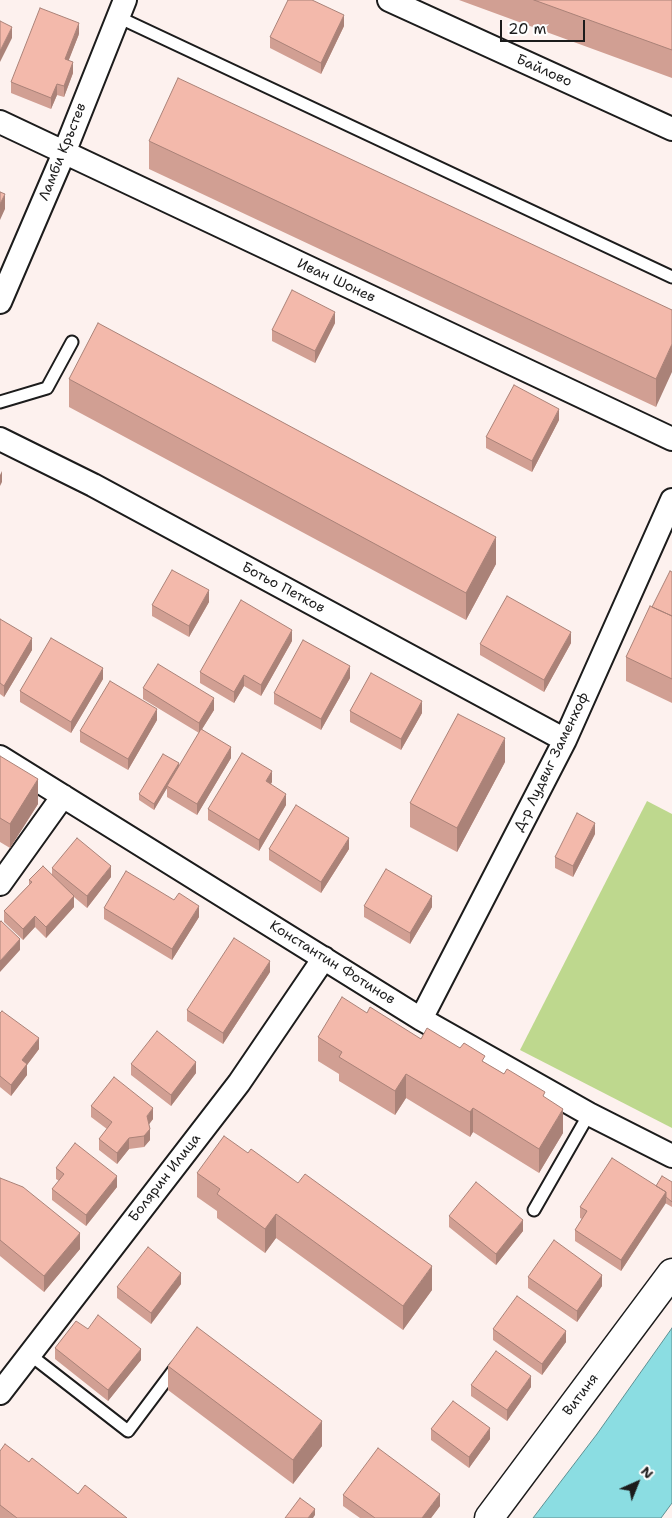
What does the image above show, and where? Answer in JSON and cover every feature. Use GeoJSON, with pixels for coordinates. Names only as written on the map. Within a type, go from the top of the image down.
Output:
{"type":"FeatureCollection","features":[{"type":"Feature","properties":{"kind":"street","name":"Байлово"},"geometry":{"type":"LineString","coordinates":[[389,0],[672,129]]}},
{"type":"Feature","properties":{"kind":"street","name":"Ламби Кръстев"},"geometry":{"type":"LineString","coordinates":[[0,302],[64,153],[121,9]]}},
{"type":"Feature","properties":{"kind":"street","name":"Иван Шонев"},"geometry":{"type":"LineString","coordinates":[[0,122],[672,439]]}},
{"type":"Feature","properties":{"kind":"street","name":"Ботьо Петков"},"geometry":{"type":"LineString","coordinates":[[0,439],[93,485],[565,740]]}},
{"type":"Feature","properties":{"kind":"street","name":"Д-р Лудвиг Заменхоф"},"geometry":{"type":"LineString","coordinates":[[421,1019],[565,740],[672,500]]}},
{"type":"Feature","properties":{"kind":"street","name":"Константин Фотинов"},"geometry":{"type":"LineString","coordinates":[[0,758],[421,1019],[589,1114],[672,1156]]}},
{"type":"Feature","properties":{"kind":"street"},"geometry":{"type":"LineString","coordinates":[[0,884],[63,796]]}},
{"type":"Feature","properties":{"kind":"street","name":"Болярин Илица"},"geometry":{"type":"LineString","coordinates":[[0,1392],[238,1083],[324,958]]}},
{"type":"Feature","properties":{"kind":"street","name":"Витиня"},"geometry":{"type":"LineString","coordinates":[[489,1518],[672,1273]]}},
{"type":"Feature","properties":{"kind":"lane"},"geometry":{"type":"LineString","coordinates":[[121,9],[672,277]]}},
{"type":"Feature","properties":{"kind":"lane"},"geometry":{"type":"LineString","coordinates":[[0,402],[47,388],[72,342]]}},
{"type":"Feature","properties":{"kind":"lane"},"geometry":{"type":"LineString","coordinates":[[534,1210],[589,1114]]}},
{"type":"Feature","properties":{"kind":"lane"},"geometry":{"type":"LineString","coordinates":[[29,1354],[128,1432],[182,1360]]}},
{"type":"Feature","properties":{"kind":"green space"},"geometry":{"type":"Polygon","coordinates":[[[647,801],[672,814],[672,1128],[520,1050],[647,801]]]}},
{"type":"Feature","properties":{"kind":"water"},"geometry":{"type":"Polygon","coordinates":[[[672,1328],[672,1503],[661,1518],[533,1518],[597,1434],[672,1328]]]}},
{"type":"Feature","properties":{"kind":"building"},"geometry":{"type":"Polygon","coordinates":[[[288,0],[312,0],[344,15],[321,63],[270,37],[288,0]]]}},
{"type":"Feature","properties":{"kind":"building"},"geometry":{"type":"Polygon","coordinates":[[[534,0],[672,0],[672,50],[534,0]]]}},
{"type":"Feature","properties":{"kind":"building"},"geometry":{"type":"Polygon","coordinates":[[[40,8],[79,23],[65,59],[73,62],[64,86],[57,84],[51,98],[11,82],[40,8]]]}},
{"type":"Feature","properties":{"kind":"building"},"geometry":{"type":"Polygon","coordinates":[[[0,21],[12,27],[0,51],[0,21]]]}},
{"type":"Feature","properties":{"kind":"building"},"geometry":{"type":"Polygon","coordinates":[[[178,78],[672,310],[672,344],[656,379],[149,141],[178,78]]]}},
{"type":"Feature","properties":{"kind":"building"},"geometry":{"type":"Polygon","coordinates":[[[0,192],[5,194],[0,204],[0,192]]]}},
{"type":"Feature","properties":{"kind":"building"},"geometry":{"type":"Polygon","coordinates":[[[292,290],[335,312],[315,351],[272,330],[292,290]]]}},
{"type":"Feature","properties":{"kind":"building"},"geometry":{"type":"Polygon","coordinates":[[[98,323],[496,537],[466,593],[69,379],[98,323]]]}},
{"type":"Feature","properties":{"kind":"building"},"geometry":{"type":"Polygon","coordinates":[[[514,385],[559,409],[532,461],[486,437],[514,385]]]}},
{"type":"Feature","properties":{"kind":"building"},"geometry":{"type":"Polygon","coordinates":[[[172,570],[209,590],[189,626],[152,605],[172,570]]]}},
{"type":"Feature","properties":{"kind":"building"},"geometry":{"type":"Polygon","coordinates":[[[670,571],[672,572],[672,616],[652,607],[670,571]]]}},
{"type":"Feature","properties":{"kind":"building"},"geometry":{"type":"Polygon","coordinates":[[[507,596],[571,632],[544,680],[480,644],[507,596]]]}},
{"type":"Feature","properties":{"kind":"building"},"geometry":{"type":"Polygon","coordinates":[[[241,600],[292,630],[261,685],[244,675],[234,692],[200,672],[241,600]]]}},
{"type":"Feature","properties":{"kind":"building"},"geometry":{"type":"Polygon","coordinates":[[[650,606],[672,616],[672,679],[626,657],[650,606]]]}},
{"type":"Feature","properties":{"kind":"building"},"geometry":{"type":"Polygon","coordinates":[[[0,619],[32,638],[4,686],[0,683],[0,619]]]}},
{"type":"Feature","properties":{"kind":"building"},"geometry":{"type":"Polygon","coordinates":[[[51,638],[103,668],[71,722],[20,691],[51,638]]]}},
{"type":"Feature","properties":{"kind":"building"},"geometry":{"type":"Polygon","coordinates":[[[303,640],[350,666],[321,719],[274,693],[303,640]]]}},
{"type":"Feature","properties":{"kind":"building"},"geometry":{"type":"Polygon","coordinates":[[[158,664],[214,698],[199,723],[143,688],[158,664]]]}},
{"type":"Feature","properties":{"kind":"building"},"geometry":{"type":"Polygon","coordinates":[[[371,673],[422,701],[401,739],[350,711],[371,673]]]}},
{"type":"Feature","properties":{"kind":"building"},"geometry":{"type":"Polygon","coordinates":[[[110,681],[157,709],[128,759],[80,731],[110,681]]]}},
{"type":"Feature","properties":{"kind":"building"},"geometry":{"type":"Polygon","coordinates":[[[458,714],[505,738],[457,828],[410,803],[458,714]]]}},
{"type":"Feature","properties":{"kind":"building"},"geometry":{"type":"Polygon","coordinates":[[[201,729],[231,747],[197,804],[167,786],[201,729]]]}},
{"type":"Feature","properties":{"kind":"building"},"geometry":{"type":"Polygon","coordinates":[[[242,753],[272,771],[266,781],[286,794],[259,840],[208,809],[242,753]]]}},
{"type":"Feature","properties":{"kind":"building"},"geometry":{"type":"Polygon","coordinates":[[[163,754],[179,763],[154,804],[139,794],[163,754]]]}},
{"type":"Feature","properties":{"kind":"building"},"geometry":{"type":"Polygon","coordinates":[[[0,756],[38,779],[10,824],[0,818],[0,756]]]}},
{"type":"Feature","properties":{"kind":"building"},"geometry":{"type":"Polygon","coordinates":[[[296,805],[349,838],[321,882],[269,849],[296,805]]]}},
{"type":"Feature","properties":{"kind":"building"},"geometry":{"type":"Polygon","coordinates":[[[577,813],[595,823],[573,866],[555,857],[577,813]]]}},
{"type":"Feature","properties":{"kind":"building"},"geometry":{"type":"Polygon","coordinates":[[[77,838],[111,866],[87,896],[52,868],[77,838]]]}},
{"type":"Feature","properties":{"kind":"building"},"geometry":{"type":"Polygon","coordinates":[[[43,866],[74,896],[46,927],[35,916],[23,929],[4,911],[32,882],[29,880],[43,866]]]}},
{"type":"Feature","properties":{"kind":"building"},"geometry":{"type":"Polygon","coordinates":[[[386,869],[432,896],[410,933],[364,906],[386,869]]]}},
{"type":"Feature","properties":{"kind":"building"},"geometry":{"type":"Polygon","coordinates":[[[126,871],[174,900],[179,893],[199,906],[172,949],[104,908],[126,871]]]}},
{"type":"Feature","properties":{"kind":"building"},"geometry":{"type":"Polygon","coordinates":[[[0,922],[20,939],[0,961],[0,922]]]}},
{"type":"Feature","properties":{"kind":"building"},"geometry":{"type":"Polygon","coordinates":[[[234,938],[270,961],[223,1033],[187,1010],[234,938]]]}},
{"type":"Feature","properties":{"kind":"building"},"geometry":{"type":"Polygon","coordinates":[[[342,997],[367,1013],[370,1007],[421,1039],[427,1028],[460,1048],[464,1043],[485,1056],[482,1061],[504,1074],[507,1069],[545,1092],[543,1096],[563,1109],[539,1149],[473,1108],[470,1112],[406,1074],[395,1091],[339,1057],[342,1052],[318,1037],[342,997]]]}},
{"type":"Feature","properties":{"kind":"building"},"geometry":{"type":"Polygon","coordinates":[[[2,1011],[39,1038],[22,1060],[27,1064],[11,1085],[0,1076],[0,1013],[2,1011]]]}},
{"type":"Feature","properties":{"kind":"building"},"geometry":{"type":"Polygon","coordinates":[[[157,1031],[196,1062],[171,1095],[131,1064],[157,1031]]]}},
{"type":"Feature","properties":{"kind":"building"},"geometry":{"type":"Polygon","coordinates":[[[114,1077],[153,1108],[147,1116],[150,1129],[144,1136],[129,1138],[117,1153],[99,1139],[112,1122],[91,1106],[114,1077]]]}},
{"type":"Feature","properties":{"kind":"building"},"geometry":{"type":"Polygon","coordinates":[[[224,1136],[248,1153],[251,1149],[298,1183],[305,1174],[432,1266],[403,1306],[276,1214],[265,1229],[217,1194],[220,1189],[197,1173],[224,1136]]]}},
{"type":"Feature","properties":{"kind":"building"},"geometry":{"type":"Polygon","coordinates":[[[75,1143],[117,1176],[86,1215],[52,1189],[64,1174],[56,1168],[75,1143]]]}},
{"type":"Feature","properties":{"kind":"building"},"geometry":{"type":"Polygon","coordinates":[[[612,1158],[666,1192],[621,1260],[575,1230],[587,1211],[580,1207],[612,1158]]]}},
{"type":"Feature","properties":{"kind":"building"},"geometry":{"type":"Polygon","coordinates":[[[662,1176],[672,1182],[672,1202],[666,1197],[666,1192],[656,1186],[662,1176]]]}},
{"type":"Feature","properties":{"kind":"building"},"geometry":{"type":"Polygon","coordinates":[[[0,1178],[23,1187],[80,1233],[44,1276],[0,1240],[0,1178]]]}},
{"type":"Feature","properties":{"kind":"building"},"geometry":{"type":"Polygon","coordinates":[[[476,1182],[523,1220],[496,1254],[449,1216],[476,1182]]]}},
{"type":"Feature","properties":{"kind":"building"},"geometry":{"type":"Polygon","coordinates":[[[554,1240],[602,1275],[577,1311],[528,1277],[554,1240]]]}},
{"type":"Feature","properties":{"kind":"building"},"geometry":{"type":"Polygon","coordinates":[[[148,1247],[181,1273],[151,1313],[117,1287],[148,1247]]]}},
{"type":"Feature","properties":{"kind":"building"},"geometry":{"type":"Polygon","coordinates":[[[517,1296],[566,1331],[542,1364],[493,1329],[517,1296]]]}},
{"type":"Feature","properties":{"kind":"building"},"geometry":{"type":"Polygon","coordinates":[[[98,1315],[141,1349],[108,1390],[55,1348],[76,1321],[88,1329],[98,1315]]]}},
{"type":"Feature","properties":{"kind":"building"},"geometry":{"type":"Polygon","coordinates":[[[197,1327],[322,1421],[293,1460],[168,1366],[197,1327]]]}},
{"type":"Feature","properties":{"kind":"building"},"geometry":{"type":"Polygon","coordinates":[[[496,1351],[531,1376],[507,1410],[471,1385],[496,1351]]]}},
{"type":"Feature","properties":{"kind":"building"},"geometry":{"type":"Polygon","coordinates":[[[453,1401],[490,1428],[469,1457],[431,1429],[453,1401]]]}},
{"type":"Feature","properties":{"kind":"building"},"geometry":{"type":"Polygon","coordinates":[[[5,1444],[29,1462],[32,1458],[78,1494],[85,1485],[127,1518],[17,1518],[0,1505],[0,1451],[5,1444]]]}},
{"type":"Feature","properties":{"kind":"building"},"geometry":{"type":"Polygon","coordinates":[[[378,1448],[440,1494],[422,1518],[375,1518],[343,1495],[378,1448]]]}},
{"type":"Feature","properties":{"kind":"building"},"geometry":{"type":"Polygon","coordinates":[[[300,1498],[315,1509],[308,1518],[285,1518],[300,1498]]]}}]}
